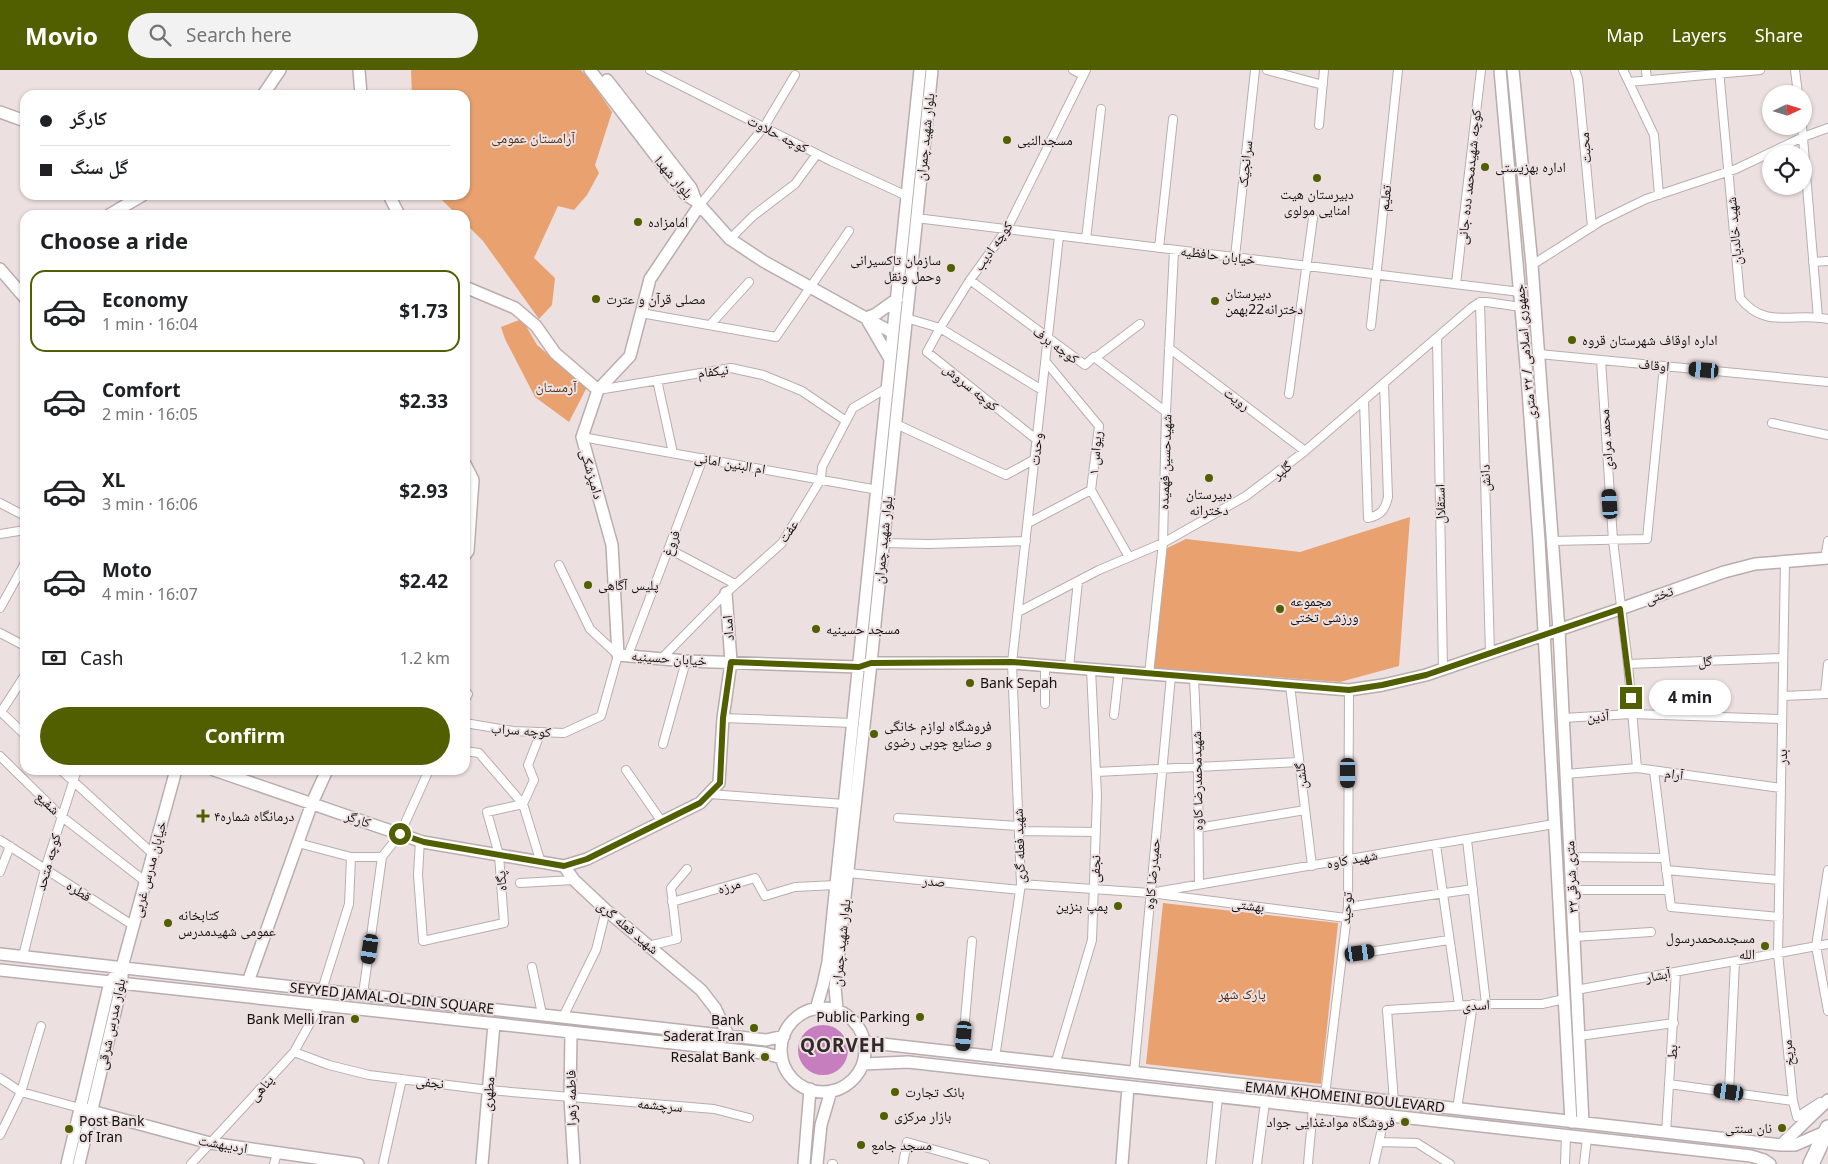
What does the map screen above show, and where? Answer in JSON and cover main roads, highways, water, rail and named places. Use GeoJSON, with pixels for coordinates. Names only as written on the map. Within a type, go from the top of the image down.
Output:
{"type":"FeatureCollection","features":[{"type":"Feature","properties":{"kind":"highway"},"geometry":{"type":"LineString","coordinates":[[1811,1164],[1826,1130]]}},
{"type":"Feature","properties":{"kind":"main road"},"geometry":{"type":"LineString","coordinates":[[266,90],[280,70]]}},
{"type":"Feature","properties":{"kind":"main road"},"geometry":{"type":"LineString","coordinates":[[360,70],[361,90]]}},
{"type":"Feature","properties":{"kind":"main road","name":"بلوار شهدا"},"geometry":{"type":"LineString","coordinates":[[590,70],[685,194],[698,203]]}},
{"type":"Feature","properties":{"kind":"main road","name":"بلوار شهید چمران"},"geometry":{"type":"LineString","coordinates":[[837,1010],[835,987],[871,663],[882,543],[887,388],[920,70]]}},
{"type":"Feature","properties":{"kind":"main road","name":"بلوار شهید چمران"},"geometry":{"type":"LineString","coordinates":[[816,1008],[824,985],[828,962],[859,667],[883,491],[896,424],[932,70]]}},
{"type":"Feature","properties":{"kind":"main road","name":"جمهوری اسلامی / ۳۲ متری"},"geometry":{"type":"LineString","coordinates":[[1499,70],[1528,377],[1544,635]]}},
{"type":"Feature","properties":{"kind":"main road","name":"جمهوری اسلامی / ۳۲ متری"},"geometry":{"type":"LineString","coordinates":[[1513,70],[1532,265],[1559,630]]}},
{"type":"Feature","properties":{"kind":"main road","name":"بلوار شهدا"},"geometry":{"type":"LineString","coordinates":[[606,73],[691,188],[698,203]]}},
{"type":"Feature","properties":{"kind":"main road"},"geometry":{"type":"LineString","coordinates":[[0,112],[20,119]]}},
{"type":"Feature","properties":{"kind":"main road"},"geometry":{"type":"LineString","coordinates":[[118,210],[134,200]]}},
{"type":"Feature","properties":{"kind":"main road"},"geometry":{"type":"LineString","coordinates":[[698,203],[730,239],[763,261],[893,333]]}},
{"type":"Feature","properties":{"kind":"main road","name":"دامپزشکی"},"geometry":{"type":"LineString","coordinates":[[623,655],[612,545],[582,437],[598,390],[630,356],[650,279],[698,203]]}},
{"type":"Feature","properties":{"kind":"main road"},"geometry":{"type":"LineString","coordinates":[[0,269],[20,292]]}},
{"type":"Feature","properties":{"kind":"main road"},"geometry":{"type":"LineString","coordinates":[[470,289],[515,308],[536,326],[555,353],[598,390]]}},
{"type":"Feature","properties":{"kind":"main road"},"geometry":{"type":"LineString","coordinates":[[866,318],[876,314],[896,299]]}},
{"type":"Feature","properties":{"kind":"main road"},"geometry":{"type":"LineString","coordinates":[[866,318],[890,359]]}},
{"type":"Feature","properties":{"kind":"main road"},"geometry":{"type":"LineString","coordinates":[[470,474],[473,480],[470,523]]}},
{"type":"Feature","properties":{"kind":"main road","name":"تختی"},"geometry":{"type":"LineString","coordinates":[[859,667],[871,663],[1012,662],[1349,690],[1382,685],[1443,670],[1724,572],[1755,564],[1827,559]]}},
{"type":"Feature","properties":{"kind":"main road","name":"امداد"},"geometry":{"type":"LineString","coordinates":[[726,593],[731,662]]}},
{"type":"Feature","properties":{"kind":"main road","name":"متری شرقی۳۲"},"geometry":{"type":"LineString","coordinates":[[1559,630],[1583,1124]]}},
{"type":"Feature","properties":{"kind":"main road","name":"متری شرقی۳۲"},"geometry":{"type":"LineString","coordinates":[[1544,635],[1570,1122]]}},
{"type":"Feature","properties":{"kind":"main road","name":"خیابان حسینیه"},"geometry":{"type":"LineString","coordinates":[[623,655],[686,661],[859,667]]}},
{"type":"Feature","properties":{"kind":"main road","name":"کارگر"},"geometry":{"type":"LineString","coordinates":[[229,775],[420,840],[564,866],[587,859],[700,803],[720,783],[723,718],[731,662]]}},
{"type":"Feature","properties":{"kind":"main road","name":"خیابان مدرس غربی"},"geometry":{"type":"LineString","coordinates":[[122,968],[175,775]]}},
{"type":"Feature","properties":{"kind":"main road"},"geometry":{"type":"LineString","coordinates":[[248,982],[312,803],[325,775]]}},
{"type":"Feature","properties":{"kind":"main road","name":"شهید فعله گری"},"geometry":{"type":"LineString","coordinates":[[564,866],[574,880],[606,910],[701,990],[715,1008],[728,1035]]}},
{"type":"Feature","properties":{"kind":"main road","name":"SEYYED JAMAL-OL-DIN SQUARE"},"geometry":{"type":"LineString","coordinates":[[0,954],[766,1040],[784,1036]]}},
{"type":"Feature","properties":{"kind":"main road","name":"بلوار مدرس شرقی"},"geometry":{"type":"LineString","coordinates":[[79,1164],[86,1110],[116,982],[122,968]]}},
{"type":"Feature","properties":{"kind":"main road","name":"SEYYED JAMAL-OL-DIN SQUARE"},"geometry":{"type":"LineString","coordinates":[[0,970],[764,1053],[782,1058]]}},
{"type":"Feature","properties":{"kind":"main road"},"geometry":{"type":"LineString","coordinates":[[1564,999],[1576,990]]}},
{"type":"Feature","properties":{"kind":"main road"},"geometry":{"type":"LineString","coordinates":[[402,1014],[404,999]]}},
{"type":"Feature","properties":{"kind":"main road"},"geometry":{"type":"LineString","coordinates":[[816,1008],[837,1010],[852,1019],[862,1034],[865,1053],[863,1064],[851,1082],[842,1087],[831,1091],[810,1089],[792,1077],[786,1068],[782,1058],[784,1036],[793,1021],[807,1011],[816,1008]]}},
{"type":"Feature","properties":{"kind":"main road","name":"مطهری"},"geometry":{"type":"LineString","coordinates":[[482,1164],[494,1024]]}},
{"type":"Feature","properties":{"kind":"main road","name":"فاطمه زهرا"},"geometry":{"type":"LineString","coordinates":[[571,1032],[570,1098],[574,1164]]}},
{"type":"Feature","properties":{"kind":"main road","name":"EMAM KHOMEINI BOULEVARD"},"geometry":{"type":"LineString","coordinates":[[864,1042],[1134,1074],[1781,1145],[1795,1144],[1826,1130]]}},
{"type":"Feature","properties":{"kind":"main road"},"geometry":{"type":"LineString","coordinates":[[976,1070],[977,1056]]}},
{"type":"Feature","properties":{"kind":"main road","name":"EMAM KHOMEINI BOULEVARD"},"geometry":{"type":"LineString","coordinates":[[863,1064],[908,1062],[1128,1086],[1751,1156],[1770,1164]]}},
{"type":"Feature","properties":{"kind":"main road"},"geometry":{"type":"LineString","coordinates":[[1122,1164],[1128,1086]]}},
{"type":"Feature","properties":{"kind":"main road"},"geometry":{"type":"LineString","coordinates":[[804,1164],[810,1089]]}},
{"type":"Feature","properties":{"kind":"main road"},"geometry":{"type":"LineString","coordinates":[[817,1164],[821,1125],[831,1091]]}},
{"type":"Feature","properties":{"kind":"main road"},"geometry":{"type":"LineString","coordinates":[[1781,1145],[1828,1098]]}},
{"type":"Feature","properties":{"kind":"main road","name":"بلوار مدرس شرقی"},"geometry":{"type":"LineString","coordinates":[[67,1164],[86,1110]]}},
{"type":"Feature","properties":{"kind":"main road","name":"اردیبهشت"},"geometry":{"type":"LineString","coordinates":[[86,1110],[275,1158],[358,1164]]}},
{"type":"Feature","properties":{"kind":"main road"},"geometry":{"type":"LineString","coordinates":[[1686,1149],[1688,1135]]}},
{"type":"Feature","properties":{"kind":"place","name":"مسجدالنبی"},"geometry":{"type":"Point","coordinates":[1007,140]}},
{"type":"Feature","properties":{"kind":"place","name":"اداره بهزیستی"},"geometry":{"type":"Point","coordinates":[1485,167]}},
{"type":"Feature","properties":{"kind":"place","name":"دبیرستان هیت امنایی مولوی"},"geometry":{"type":"Point","coordinates":[1317,178]}},
{"type":"Feature","properties":{"kind":"place","name":"امامزاده"},"geometry":{"type":"Point","coordinates":[638,222]}},
{"type":"Feature","properties":{"kind":"place","name":"سازمان تاکسیرانی وحمل ونقل"},"geometry":{"type":"Point","coordinates":[951,268]}},
{"type":"Feature","properties":{"kind":"place","name":"مصلی قرآن و عترت"},"geometry":{"type":"Point","coordinates":[596,299]}},
{"type":"Feature","properties":{"kind":"place","name":"دبیرستان دخترانه22بهمن"},"geometry":{"type":"Point","coordinates":[1215,301]}},
{"type":"Feature","properties":{"kind":"place","name":"اداره اوقاف شهرستان قروه"},"geometry":{"type":"Point","coordinates":[1572,340]}},
{"type":"Feature","properties":{"kind":"place","name":"دبیرستان دخترانه"},"geometry":{"type":"Point","coordinates":[1209,478]}},
{"type":"Feature","properties":{"kind":"place","name":"پلیس آگاهی"},"geometry":{"type":"Point","coordinates":[588,585]}},
{"type":"Feature","properties":{"kind":"place","name":"مجموعه ورزشی تختی"},"geometry":{"type":"Point","coordinates":[1280,609]}},
{"type":"Feature","properties":{"kind":"place","name":"مسجد حسینیه"},"geometry":{"type":"Point","coordinates":[816,629]}},
{"type":"Feature","properties":{"kind":"place","name":"Bank Sepah"},"geometry":{"type":"Point","coordinates":[970,683]}},
{"type":"Feature","properties":{"kind":"place","name":"فروشگاه لوازم خانگی و صنایع چوبی رضوی"},"geometry":{"type":"Point","coordinates":[874,734]}},
{"type":"Feature","properties":{"kind":"place","name":"درمانگاه شماره۴"},"geometry":{"type":"Point","coordinates":[203,816]}},
{"type":"Feature","properties":{"kind":"place","name":"پمپ بنزین"},"geometry":{"type":"Point","coordinates":[1118,906]}},
{"type":"Feature","properties":{"kind":"place","name":"کتابخانه عمومی شهیدمدرس"},"geometry":{"type":"Point","coordinates":[168,923]}},
{"type":"Feature","properties":{"kind":"place","name":"مسجدمحمدرسول الله"},"geometry":{"type":"Point","coordinates":[1765,946]}},
{"type":"Feature","properties":{"kind":"place","name":"Public Parking"},"geometry":{"type":"Point","coordinates":[920,1017]}},
{"type":"Feature","properties":{"kind":"place","name":"Bank Melli Iran"},"geometry":{"type":"Point","coordinates":[355,1019]}},
{"type":"Feature","properties":{"kind":"place","name":"Bank Saderat Iran"},"geometry":{"type":"Point","coordinates":[754,1028]}},
{"type":"Feature","properties":{"kind":"place","name":"Resalat Bank"},"geometry":{"type":"Point","coordinates":[765,1057]}},
{"type":"Feature","properties":{"kind":"place","name":"بانک تجارت"},"geometry":{"type":"Point","coordinates":[895,1092]}},
{"type":"Feature","properties":{"kind":"place","name":"بازار مرکزی"},"geometry":{"type":"Point","coordinates":[884,1116]}},
{"type":"Feature","properties":{"kind":"place","name":"فروشگاه موادغذایی جواد"},"geometry":{"type":"Point","coordinates":[1405,1122]}},
{"type":"Feature","properties":{"kind":"place","name":"نان سنتی"},"geometry":{"type":"Point","coordinates":[1782,1128]}},
{"type":"Feature","properties":{"kind":"place","name":"Post Bank of Iran"},"geometry":{"type":"Point","coordinates":[69,1129]}},
{"type":"Feature","properties":{"kind":"place","name":"مسجد جامع"},"geometry":{"type":"Point","coordinates":[861,1145]}},
{"type":"Feature","properties":{"kind":"district","name":"QORVEH"},"geometry":{"type":"Point","coordinates":[843,1045]}},
{"type":"Feature","properties":{"kind":"park label","name":"آرامستان عمومی"},"geometry":{"type":"Point","coordinates":[533,138]}},
{"type":"Feature","properties":{"kind":"park label","name":"آرمستان"},"geometry":{"type":"Point","coordinates":[556,387]}},
{"type":"Feature","properties":{"kind":"park label","name":"پارک شهر"},"geometry":{"type":"Point","coordinates":[1242,994]}}]}
